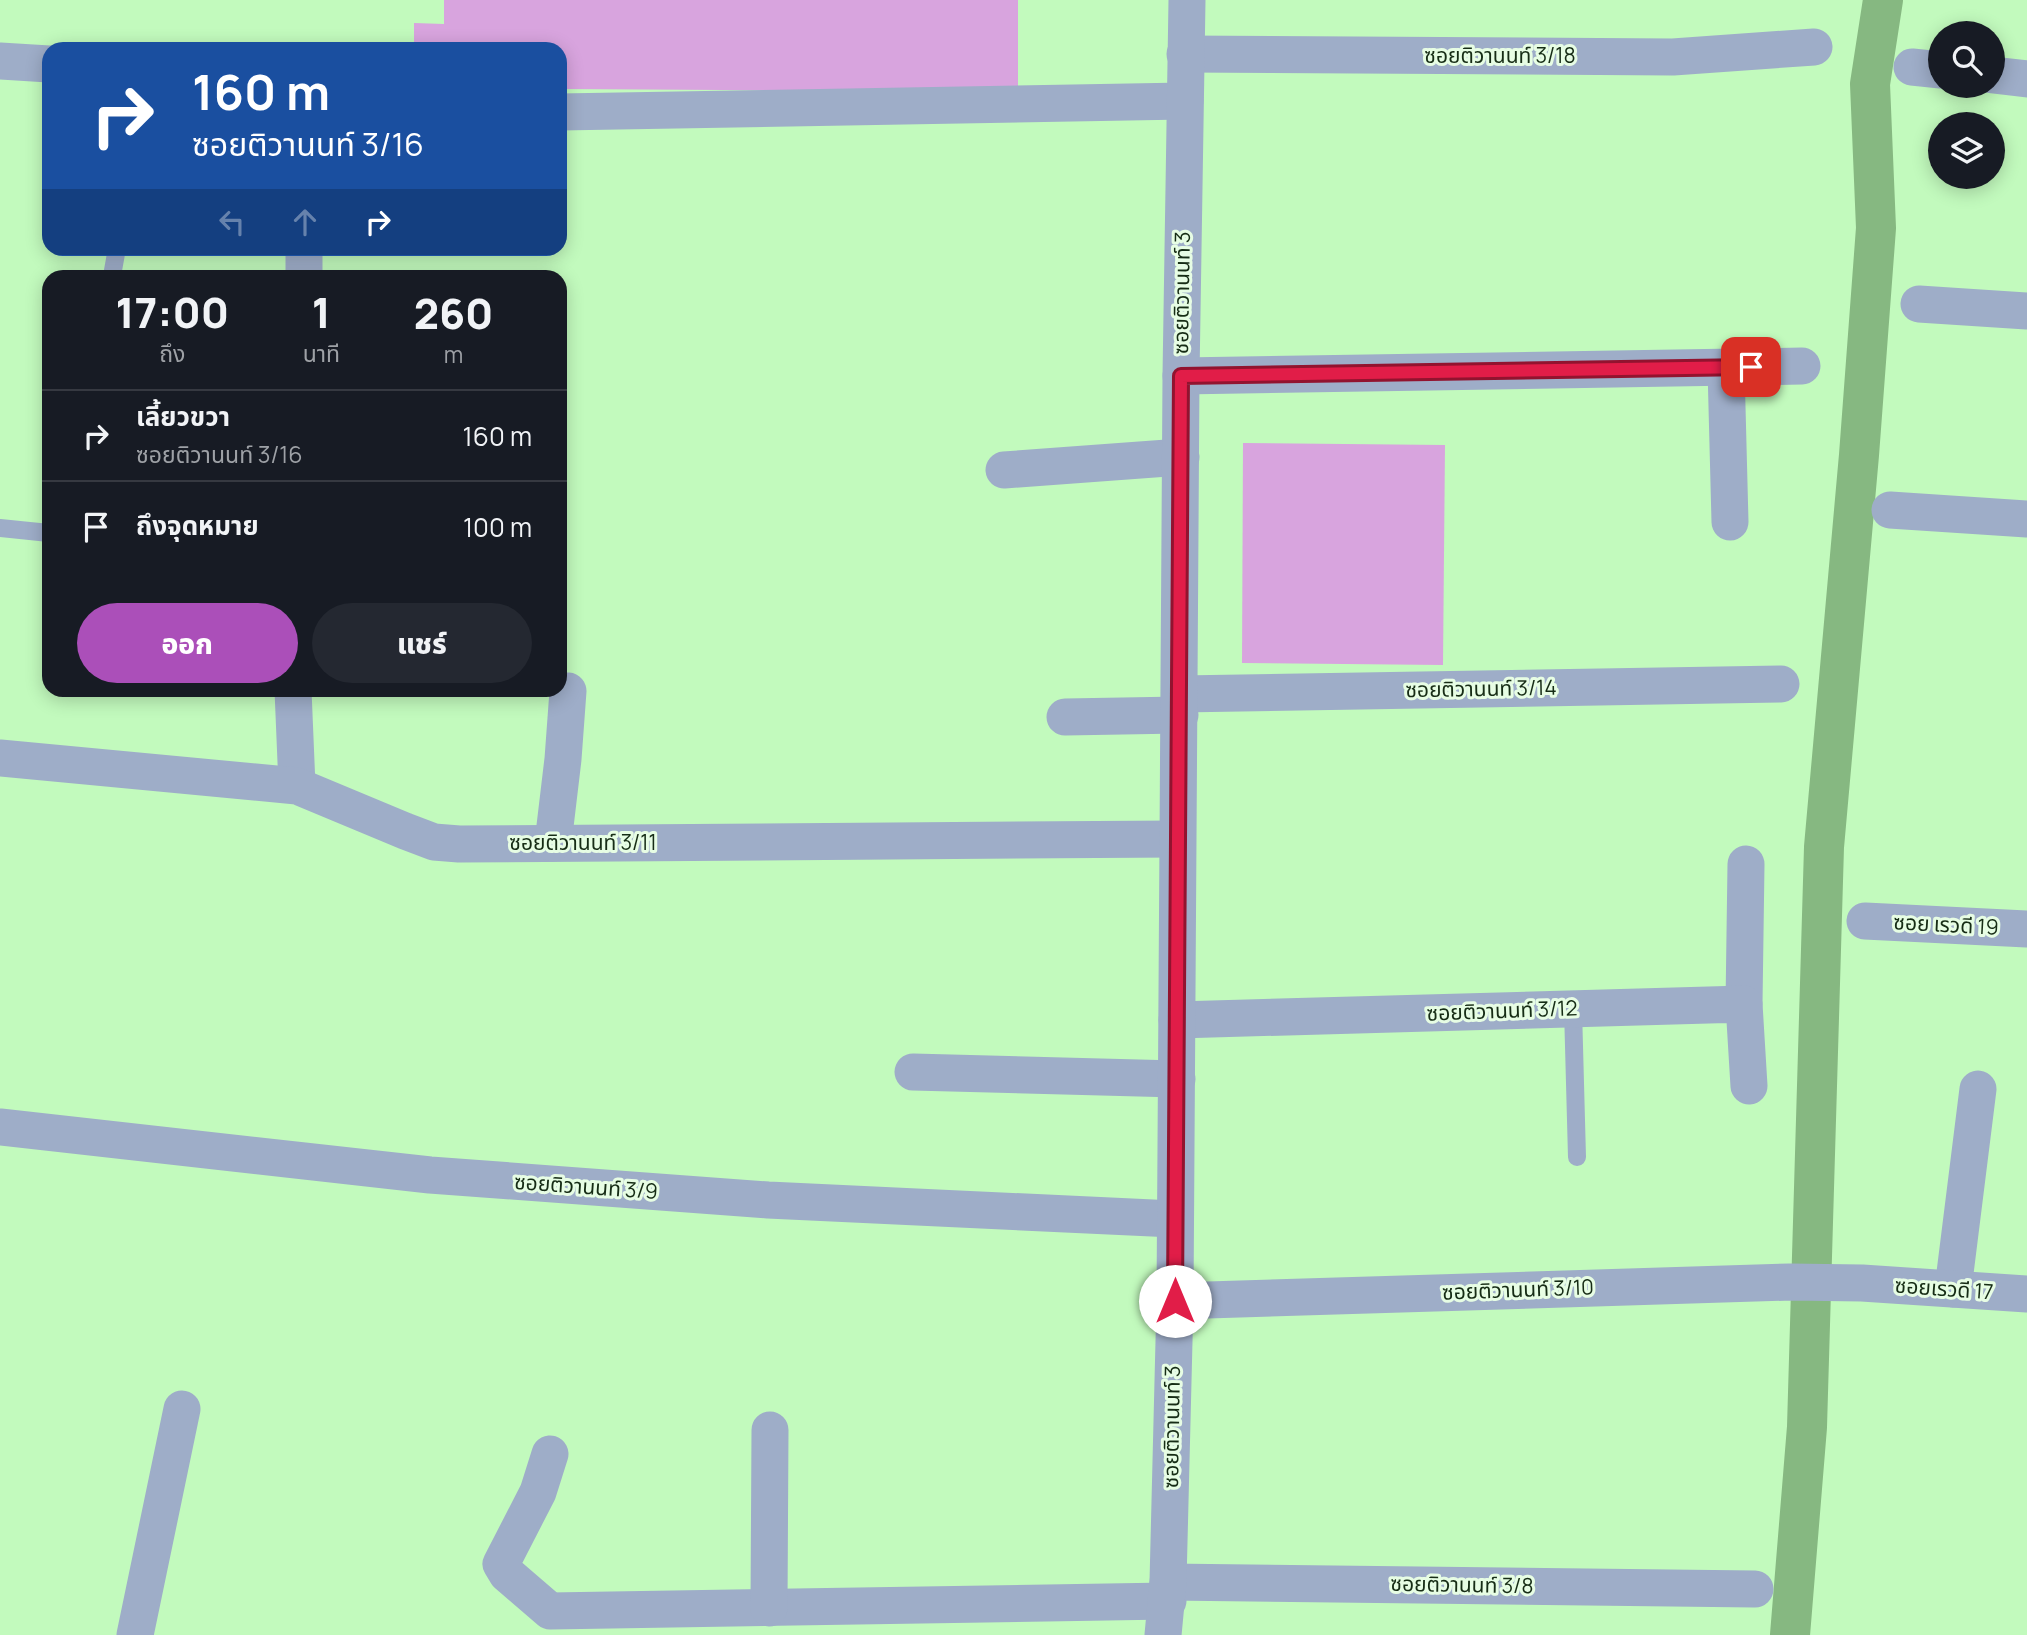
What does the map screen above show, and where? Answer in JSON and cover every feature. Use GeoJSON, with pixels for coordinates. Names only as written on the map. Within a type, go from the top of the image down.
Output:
{"type":"FeatureCollection","features":[{"type":"Feature","properties":{"kind":"street","name":"ซอยติวานนท์ 3"},"geometry":{"type":"LineString","coordinates":[[1166,1606],[1175,1301],[1181,376],[1187,0]]}},
{"type":"Feature","properties":{"kind":"street","name":"ซอยติวานนท์ 3/18"},"geometry":{"type":"LineString","coordinates":[[1185,54],[1672,57],[1814,47]]}},
{"type":"Feature","properties":{"kind":"street"},"geometry":{"type":"LineString","coordinates":[[0,61],[42,64]]}},
{"type":"Feature","properties":{"kind":"street"},"geometry":{"type":"LineString","coordinates":[[2005,76],[2027,79]]}},
{"type":"Feature","properties":{"kind":"street"},"geometry":{"type":"LineString","coordinates":[[567,112],[1185,101]]}},
{"type":"Feature","properties":{"kind":"street"},"geometry":{"type":"LineString","coordinates":[[1919,304],[2027,311]]}},
{"type":"Feature","properties":{"kind":"street"},"geometry":{"type":"LineString","coordinates":[[1181,376],[1802,366]]}},
{"type":"Feature","properties":{"kind":"street"},"geometry":{"type":"LineString","coordinates":[[1726,368],[1730,522]]}},
{"type":"Feature","properties":{"kind":"street"},"geometry":{"type":"LineString","coordinates":[[1004,470],[1181,457]]}},
{"type":"Feature","properties":{"kind":"street"},"geometry":{"type":"LineString","coordinates":[[1890,510],[2027,519]]}},
{"type":"Feature","properties":{"kind":"street","name":"ซอยติวานนท์ 3/14"},"geometry":{"type":"LineString","coordinates":[[1065,717],[1180,705],[1781,684]]}},
{"type":"Feature","properties":{"kind":"street"},"geometry":{"type":"LineString","coordinates":[[553,843],[564,760],[568,691]]}},
{"type":"Feature","properties":{"kind":"street"},"geometry":{"type":"LineString","coordinates":[[293,697],[297,786]]}},
{"type":"Feature","properties":{"kind":"street","name":"ซอยติวานนท์ 3/11"},"geometry":{"type":"LineString","coordinates":[[0,758],[297,786],[434,842],[1177,839]]}},
{"type":"Feature","properties":{"kind":"street"},"geometry":{"type":"LineString","coordinates":[[1746,864],[1744,1004],[1749,1086]]}},
{"type":"Feature","properties":{"kind":"street","name":"ซอย เรวดี 19"},"geometry":{"type":"LineString","coordinates":[[1866,921],[2027,929]]}},
{"type":"Feature","properties":{"kind":"street","name":"ซอยติวานนท์ 3/12"},"geometry":{"type":"LineString","coordinates":[[1177,1020],[1744,1004]]}},
{"type":"Feature","properties":{"kind":"street"},"geometry":{"type":"LineString","coordinates":[[913,1072],[1177,1079]]}},
{"type":"Feature","properties":{"kind":"street"},"geometry":{"type":"LineString","coordinates":[[1953,1289],[1978,1089]]}},
{"type":"Feature","properties":{"kind":"street","name":"ซอยติวานนท์ 3/9"},"geometry":{"type":"LineString","coordinates":[[0,1127],[457,1177],[768,1200],[1174,1219]]}},
{"type":"Feature","properties":{"kind":"street","name":"ซอยติวานนท์ 3/10"},"geometry":{"type":"LineString","coordinates":[[1175,1301],[1790,1282],[1862,1283]]}},
{"type":"Feature","properties":{"kind":"street","name":"ซอยเรวดี 17"},"geometry":{"type":"LineString","coordinates":[[1862,1283],[2027,1294]]}},
{"type":"Feature","properties":{"kind":"street"},"geometry":{"type":"LineString","coordinates":[[135,1635],[182,1409]]}},
{"type":"Feature","properties":{"kind":"street"},"geometry":{"type":"LineString","coordinates":[[768,1608],[770,1430]]}},
{"type":"Feature","properties":{"kind":"street","name":"ซอยติวานนท์ 3/8"},"geometry":{"type":"LineString","coordinates":[[550,1454],[538,1492],[501,1564],[507,1574],[550,1611],[1166,1606],[1755,1588]]}},
{"type":"Feature","properties":{"kind":"lane"},"geometry":{"type":"LineString","coordinates":[[0,528],[42,532]]}},
{"type":"Feature","properties":{"kind":"lane"},"geometry":{"type":"LineString","coordinates":[[1573,1009],[1577,1157]]}},
{"type":"Feature","properties":{"kind":"building"},"geometry":{"type":"Polygon","coordinates":[[[444,0],[1018,0],[1018,92],[567,89],[567,42],[414,42],[414,23],[444,24],[444,0]]]}},
{"type":"Feature","properties":{"kind":"building"},"geometry":{"type":"Polygon","coordinates":[[[1243,443],[1445,445],[1443,665],[1242,663],[1243,443]]]}},
{"type":"Feature","properties":{"kind":"waterway"},"geometry":{"type":"LineString","coordinates":[[1790,1635],[1807,1427],[1824,847],[1876,228],[1870,84],[1883,0]]}},
{"type":"Feature","properties":{"kind":"route"},"geometry":{"type":"LineString","coordinates":[[1175,1301],[1181,376],[1751,367]]}}]}
